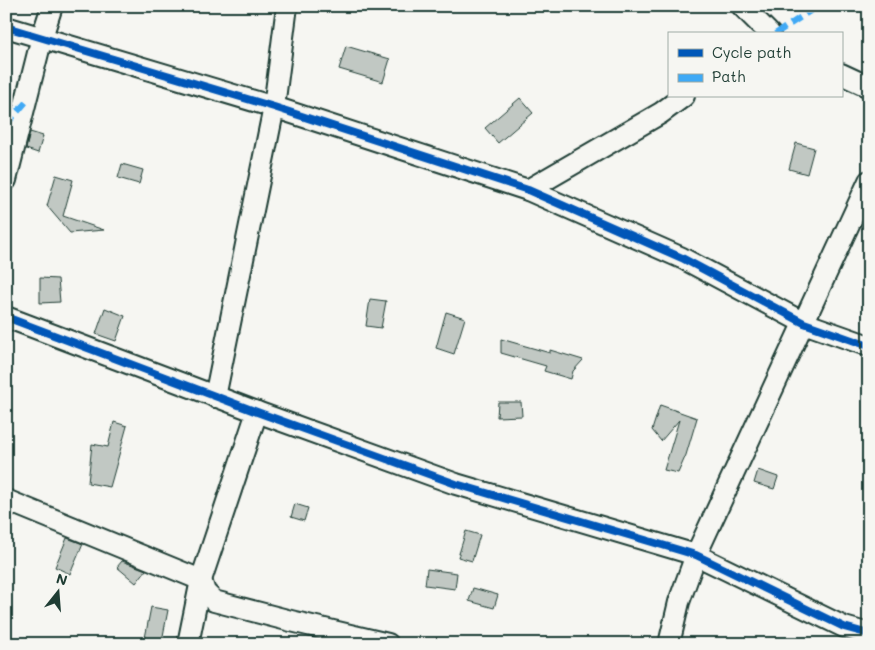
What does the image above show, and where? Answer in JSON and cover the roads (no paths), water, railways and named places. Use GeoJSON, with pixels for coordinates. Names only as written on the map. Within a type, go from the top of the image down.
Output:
{"type":"FeatureCollection","features":[{"type":"Feature","properties":{"kind":"street"},"geometry":{"type":"LineString","coordinates":[[6,180],[52,6]]}},
{"type":"Feature","properties":{"kind":"street"},"geometry":{"type":"LineString","coordinates":[[215,396],[274,107],[287,6]]}},
{"type":"Feature","properties":{"kind":"street"},"geometry":{"type":"LineString","coordinates":[[742,6],[768,32]]}},
{"type":"Feature","properties":{"kind":"street"},"geometry":{"type":"LineString","coordinates":[[6,27],[274,107],[528,190],[682,258],[804,323],[869,346]]}},
{"type":"Feature","properties":{"kind":"street"},"geometry":{"type":"LineString","coordinates":[[842,74],[869,87]]}},
{"type":"Feature","properties":{"kind":"street"},"geometry":{"type":"LineString","coordinates":[[528,190],[660,113],[681,98]]}},
{"type":"Feature","properties":{"kind":"street"},"geometry":{"type":"LineString","coordinates":[[669,644],[678,602],[696,555],[869,181]]}},
{"type":"Feature","properties":{"kind":"street"},"geometry":{"type":"LineString","coordinates":[[6,317],[257,412],[456,484],[696,555],[844,627],[869,634]]}},
{"type":"Feature","properties":{"kind":"street"},"geometry":{"type":"LineString","coordinates":[[188,644],[201,580],[257,412]]}},
{"type":"Feature","properties":{"kind":"street"},"geometry":{"type":"LineString","coordinates":[[6,500],[201,580],[205,592],[214,601],[388,644]]}}]}
